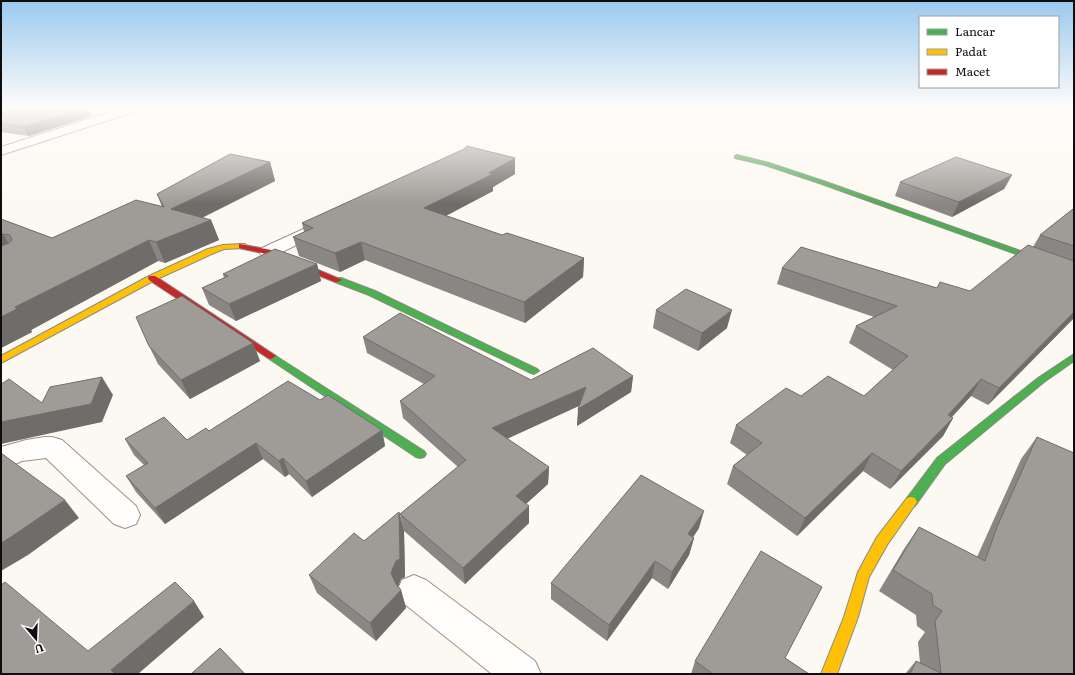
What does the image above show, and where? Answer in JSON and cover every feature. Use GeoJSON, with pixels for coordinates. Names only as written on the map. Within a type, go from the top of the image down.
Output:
{"type":"FeatureCollection","features":[{"type":"Feature","properties":{"kind":"street"},"geometry":{"type":"LineString","coordinates":[[1,151],[34,140]]}},
{"type":"Feature","properties":{"kind":"street"},"geometry":{"type":"LineString","coordinates":[[738,157],[767,164],[824,183],[1074,272]]}},
{"type":"Feature","properties":{"kind":"street"},"geometry":{"type":"LineString","coordinates":[[268,252],[338,218]]}},
{"type":"Feature","properties":{"kind":"street"},"geometry":{"type":"LineString","coordinates":[[1,360],[152,278],[211,251],[223,247],[243,246],[268,252],[372,293],[534,371]]}},
{"type":"Feature","properties":{"kind":"street"},"geometry":{"type":"LineString","coordinates":[[152,278],[420,454]]}},
{"type":"Feature","properties":{"kind":"street"},"geometry":{"type":"LineString","coordinates":[[829,674],[852,617],[863,576],[882,540],[941,461],[1041,380],[1074,358]]}},
{"type":"Feature","properties":{"kind":"street"},"geometry":{"type":"LineString","coordinates":[[1,459],[11,453],[35,448],[52,447],[125,516]]}},
{"type":"Feature","properties":{"kind":"street"},"geometry":{"type":"LineString","coordinates":[[414,591],[522,674]]}},
{"type":"Feature","properties":{"kind":"building"},"geometry":{"type":"Polygon","coordinates":[[[467,146],[515,158],[489,173],[493,174],[424,208],[502,235],[507,233],[584,258],[524,302],[361,242],[335,253],[293,237],[313,228],[302,223],[464,149],[467,146]]]}},
{"type":"Feature","properties":{"kind":"building"},"geometry":{"type":"Polygon","coordinates":[[[230,154],[270,162],[171,209],[211,220],[156,242],[149,240],[15,307],[17,309],[1,317],[1,246],[12,240],[10,235],[1,234],[1,219],[52,238],[136,200],[164,207],[157,194],[230,154]]]}},
{"type":"Feature","properties":{"kind":"building"},"geometry":{"type":"Polygon","coordinates":[[[956,157],[1012,175],[959,202],[900,182],[956,157]]]}},
{"type":"Feature","properties":{"kind":"building"},"geometry":{"type":"Polygon","coordinates":[[[1074,208],[1074,246],[1040,235],[1073,209],[1074,208]]]}},
{"type":"Feature","properties":{"kind":"building"},"geometry":{"type":"Polygon","coordinates":[[[1028,245],[1074,261],[1074,312],[999,388],[981,379],[948,415],[953,418],[901,471],[872,453],[805,518],[733,466],[762,443],[736,425],[786,388],[801,396],[828,376],[864,396],[908,356],[856,326],[897,306],[782,268],[801,247],[937,288],[940,282],[970,291],[1028,245]]]}},
{"type":"Feature","properties":{"kind":"building"},"geometry":{"type":"Polygon","coordinates":[[[275,249],[317,264],[229,304],[202,288],[228,276],[223,274],[275,249]]]}},
{"type":"Feature","properties":{"kind":"building"},"geometry":{"type":"Polygon","coordinates":[[[686,289],[732,310],[702,333],[656,310],[686,289]]]}},
{"type":"Feature","properties":{"kind":"building"},"geometry":{"type":"Polygon","coordinates":[[[182,296],[253,343],[181,380],[149,346],[136,317],[182,296]]]}},
{"type":"Feature","properties":{"kind":"building"},"geometry":{"type":"Polygon","coordinates":[[[400,313],[531,380],[593,348],[633,376],[578,409],[586,387],[492,428],[549,467],[516,496],[529,506],[463,568],[400,514],[466,460],[400,401],[435,376],[363,337],[400,313]]]}},
{"type":"Feature","properties":{"kind":"building"},"geometry":{"type":"Polygon","coordinates":[[[102,377],[91,404],[1,422],[1,383],[9,379],[42,403],[50,387],[102,377]]]}},
{"type":"Feature","properties":{"kind":"building"},"geometry":{"type":"Polygon","coordinates":[[[288,381],[320,400],[328,395],[382,430],[306,481],[283,458],[279,461],[256,443],[155,508],[126,476],[148,463],[125,439],[164,417],[187,440],[206,428],[209,431],[288,381]]]}},
{"type":"Feature","properties":{"kind":"building"},"geometry":{"type":"Polygon","coordinates":[[[1037,437],[1074,453],[1074,674],[910,674],[916,661],[941,673],[935,621],[942,611],[933,605],[932,594],[893,570],[919,527],[985,561],[997,527],[1037,437]]]}},
{"type":"Feature","properties":{"kind":"building"},"geometry":{"type":"Polygon","coordinates":[[[1,453],[65,500],[1,543],[1,453]]]}},
{"type":"Feature","properties":{"kind":"building"},"geometry":{"type":"Polygon","coordinates":[[[641,475],[704,511],[688,534],[694,538],[672,572],[655,561],[609,625],[551,583],[641,475]]]}},
{"type":"Feature","properties":{"kind":"building"},"geometry":{"type":"Polygon","coordinates":[[[399,512],[400,559],[396,561],[391,573],[396,584],[401,590],[370,623],[309,575],[354,533],[364,541],[399,512]]]}},
{"type":"Feature","properties":{"kind":"building"},"geometry":{"type":"Polygon","coordinates":[[[761,551],[822,587],[785,658],[809,674],[713,674],[695,661],[761,551]]]}},
{"type":"Feature","properties":{"kind":"building"},"geometry":{"type":"Polygon","coordinates":[[[5,582],[88,651],[175,582],[194,601],[111,670],[115,674],[1,674],[1,585],[5,582]]]}},
{"type":"Feature","properties":{"kind":"building"},"geometry":{"type":"Polygon","coordinates":[[[220,648],[245,674],[191,674],[220,648]]]}},
{"type":"Feature","properties":{"kind":"traffic: fast"},"geometry":{"type":"LineString","coordinates":[[737,157],[767,164],[824,183],[1074,273]]}},
{"type":"Feature","properties":{"kind":"traffic: fast"},"geometry":{"type":"LineString","coordinates":[[338,280],[372,293],[534,371]]}},
{"type":"Feature","properties":{"kind":"traffic: fast"},"geometry":{"type":"LineString","coordinates":[[271,356],[420,454]]}},
{"type":"Feature","properties":{"kind":"traffic: fast"},"geometry":{"type":"LineString","coordinates":[[911,502],[941,461],[1041,380],[1074,357]]}},
{"type":"Feature","properties":{"kind":"traffic: slow"},"geometry":{"type":"LineString","coordinates":[[1,360],[152,278],[211,251],[223,247],[242,246]]}},
{"type":"Feature","properties":{"kind":"traffic: slow"},"geometry":{"type":"LineString","coordinates":[[829,674],[851,617],[863,576],[882,541],[911,502]]}},
{"type":"Feature","properties":{"kind":"traffic: jam"},"geometry":{"type":"LineString","coordinates":[[242,246],[268,252],[338,280]]}},
{"type":"Feature","properties":{"kind":"traffic: jam"},"geometry":{"type":"LineString","coordinates":[[152,278],[271,356]]}}]}
